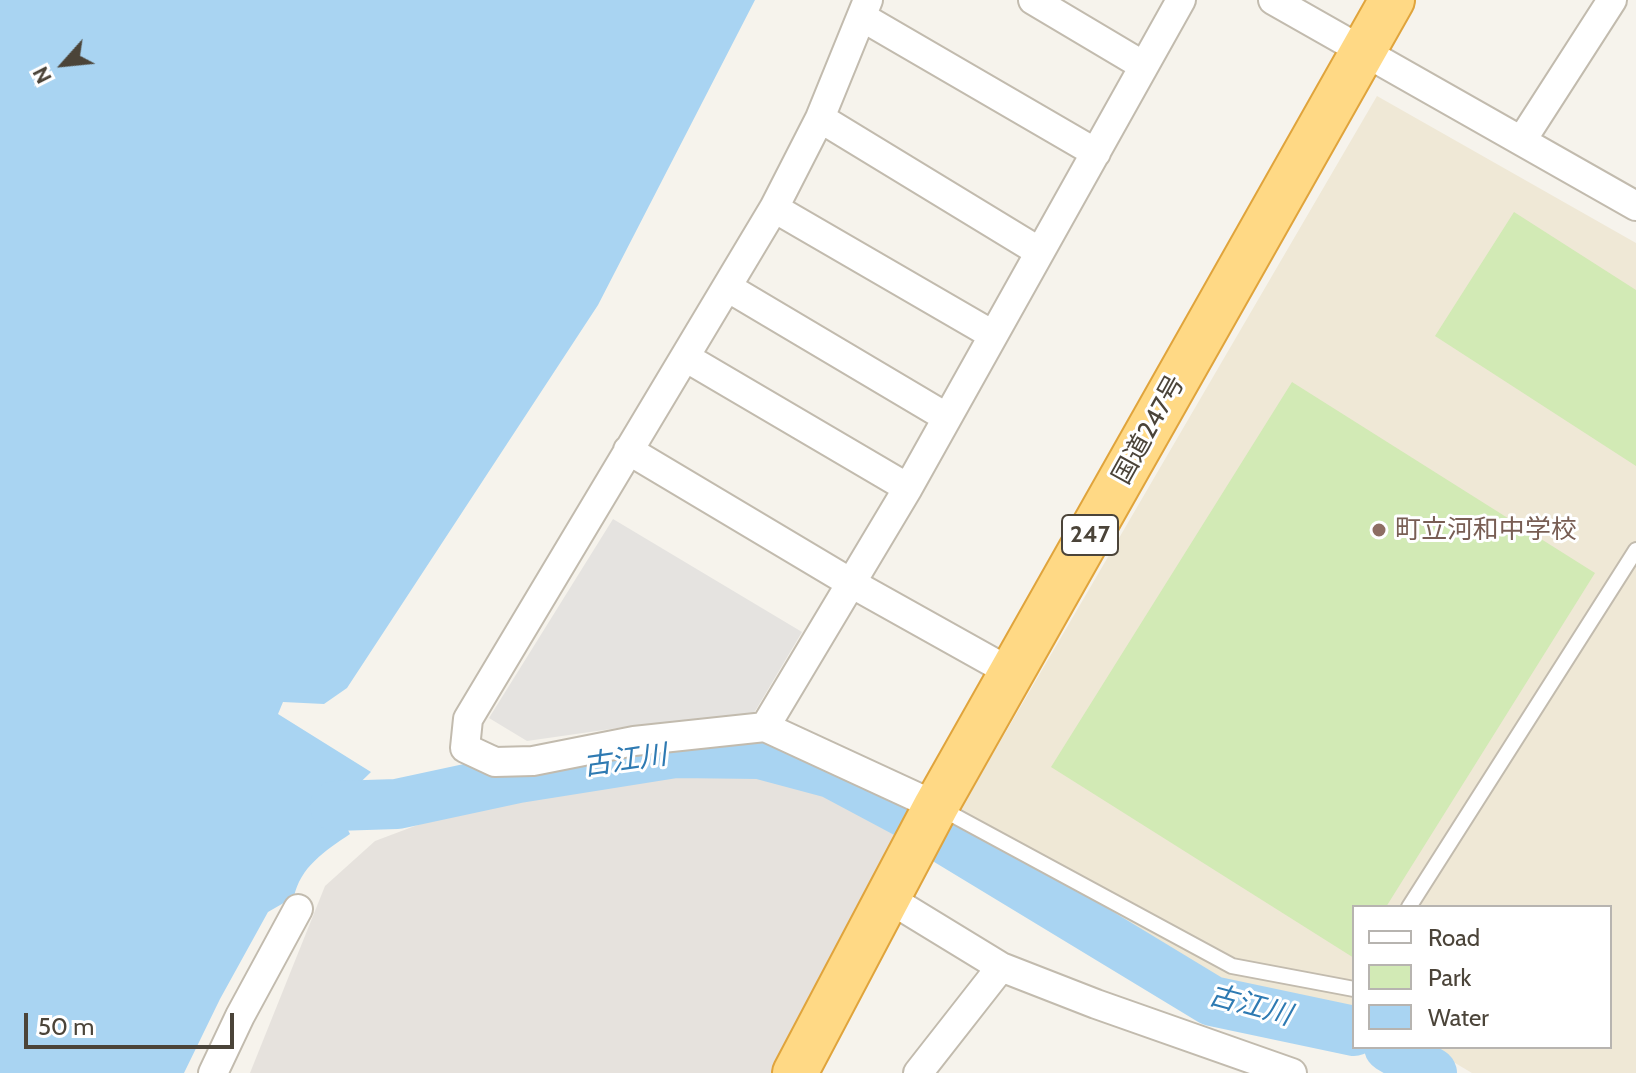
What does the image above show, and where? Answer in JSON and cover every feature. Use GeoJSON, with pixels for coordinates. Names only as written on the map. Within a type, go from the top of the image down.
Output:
{"type":"FeatureCollection","features":[{"type":"Feature","properties":{"kind":"highway","name":"国道247号"},"geometry":{"type":"LineString","coordinates":[[795,1073],[936,806],[1392,0]]}},
{"type":"Feature","properties":{"kind":"street"},"geometry":{"type":"LineString","coordinates":[[1033,0],[1144,66]]}},
{"type":"Feature","properties":{"kind":"street"},"geometry":{"type":"LineString","coordinates":[[765,727],[908,488],[1181,0]]}},
{"type":"Feature","properties":{"kind":"street"},"geometry":{"type":"LineString","coordinates":[[1273,0],[1636,206]]}},
{"type":"Feature","properties":{"kind":"street"},"geometry":{"type":"LineString","coordinates":[[1522,140],[1612,0]]}},
{"type":"Feature","properties":{"kind":"street"},"geometry":{"type":"LineString","coordinates":[[936,806],[765,727],[634,741],[533,761],[495,762],[465,748],[468,719],[774,208],[820,118],[865,8],[1096,153]]}},
{"type":"Feature","properties":{"kind":"street"},"geometry":{"type":"LineString","coordinates":[[820,118],[1040,252]]}},
{"type":"Feature","properties":{"kind":"street"},"geometry":{"type":"LineString","coordinates":[[774,208],[993,335]]}},
{"type":"Feature","properties":{"kind":"street"},"geometry":{"type":"LineString","coordinates":[[727,287],[946,417]]}},
{"type":"Feature","properties":{"kind":"street"},"geometry":{"type":"LineString","coordinates":[[685,357],[908,488]]}},
{"type":"Feature","properties":{"kind":"street"},"geometry":{"type":"LineString","coordinates":[[628,450],[851,583],[1012,673]]}},
{"type":"Feature","properties":{"kind":"street"},"geometry":{"type":"LineString","coordinates":[[888,898],[1001,967],[1292,1073]]}},
{"type":"Feature","properties":{"kind":"street"},"geometry":{"type":"LineString","coordinates":[[213,1073],[298,909]]}},
{"type":"Feature","properties":{"kind":"street"},"geometry":{"type":"LineString","coordinates":[[918,1073],[1001,967]]}},
{"type":"Feature","properties":{"kind":"lane"},"geometry":{"type":"LineString","coordinates":[[1410,905],[1636,550]]}},
{"type":"Feature","properties":{"kind":"lane"},"geometry":{"type":"LineString","coordinates":[[936,806],[1232,966],[1352,989]]}},
{"type":"Feature","properties":{"kind":"shaded area","name":"町立河和中学校"},"geometry":{"type":"Polygon","coordinates":[[[1377,96],[1636,243],[1636,1073],[1472,1073],[1431,1049],[1612,1049],[1612,905],[1352,905],[1352,1008],[1229,984],[948,831],[1377,96]]]}},
{"type":"Feature","properties":{"kind":"shaded area"},"geometry":{"type":"Polygon","coordinates":[[[613,519],[802,632],[754,713],[527,741],[489,718],[613,519]]]}},
{"type":"Feature","properties":{"kind":"shaded area"},"geometry":{"type":"Polygon","coordinates":[[[675,767],[751,769],[823,787],[897,832],[778,1073],[250,1073],[325,886],[375,841],[468,806],[675,767]]]}},
{"type":"Feature","properties":{"kind":"green space"},"geometry":{"type":"Polygon","coordinates":[[[1514,212],[1636,290],[1636,466],[1435,336],[1514,212]]]}},
{"type":"Feature","properties":{"kind":"green space"},"geometry":{"type":"Polygon","coordinates":[[[1292,382],[1595,573],[1387,905],[1352,905],[1352,957],[1051,767],[1292,382]]]}},
{"type":"Feature","properties":{"kind":"water"},"geometry":{"type":"Polygon","coordinates":[[[0,0],[755,0],[598,305],[347,688],[324,704],[283,702],[278,714],[371,772],[336,806],[350,834],[308,868],[294,897],[268,912],[184,1073],[0,1073],[0,0]]]}},
{"type":"Feature","properties":{"kind":"waterway","name":"古江川"},"geometry":{"type":"LineString","coordinates":[[335,806],[397,804],[518,778],[675,753],[760,754],[831,773],[906,813]]}},
{"type":"Feature","properties":{"kind":"waterway","name":"古江川"},"geometry":{"type":"LineString","coordinates":[[948,841],[1212,1001],[1352,1031]]}},
{"type":"Feature","properties":{"kind":"waterway","name":"古江川"},"geometry":{"type":"LineString","coordinates":[[1392,1049],[1432,1073]]}},
{"type":"Feature","properties":{"kind":"place","name":"町立河和中学校"},"geometry":{"type":"Point","coordinates":[1379,530]}}]}
